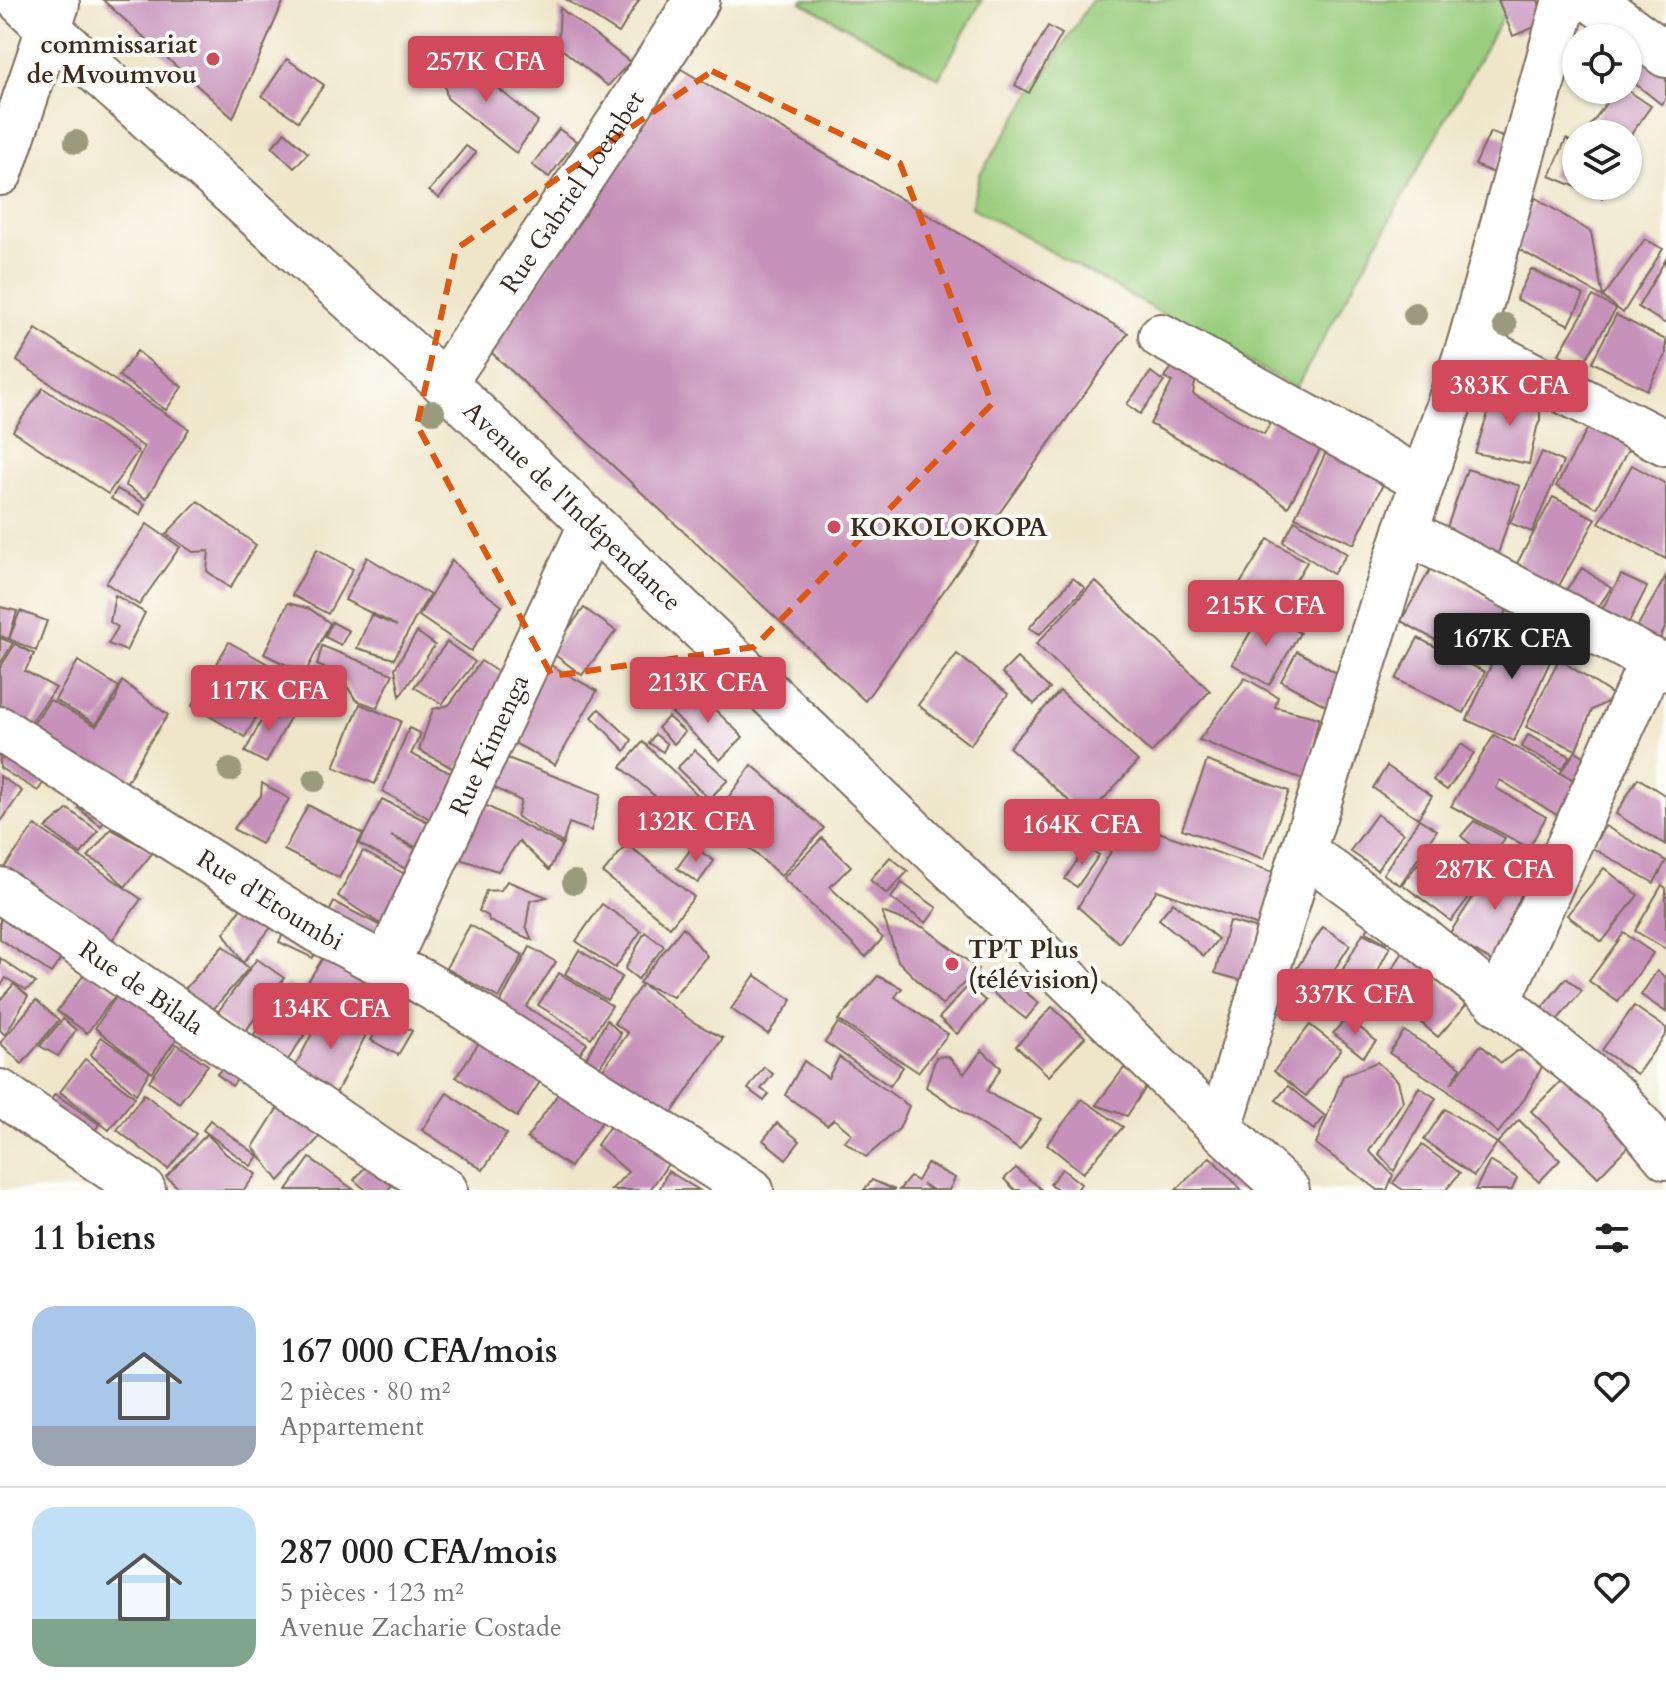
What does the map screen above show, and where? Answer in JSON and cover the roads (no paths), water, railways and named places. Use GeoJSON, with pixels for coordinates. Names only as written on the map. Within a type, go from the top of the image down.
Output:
{"type":"FeatureCollection","features":[{"type":"Feature","properties":{"kind":"street","name":"Rue Gabriel Loembet"},"geometry":{"type":"LineString","coordinates":[[444,383],[697,0]]}},
{"type":"Feature","properties":{"kind":"street"},"geometry":{"type":"LineString","coordinates":[[1220,1128],[1303,851],[1470,343],[1565,0]]}},
{"type":"Feature","properties":{"kind":"street"},"geometry":{"type":"LineString","coordinates":[[1592,0],[1666,55]]}},
{"type":"Feature","properties":{"kind":"street","name":"Avenue de l'Indépendance"},"geometry":{"type":"LineString","coordinates":[[42,9],[444,383],[1287,1190]]}},
{"type":"Feature","properties":{"kind":"street"},"geometry":{"type":"LineString","coordinates":[[0,173],[42,9]]}},
{"type":"Feature","properties":{"kind":"street"},"geometry":{"type":"LineString","coordinates":[[1161,336],[1423,481]]}},
{"type":"Feature","properties":{"kind":"street"},"geometry":{"type":"LineString","coordinates":[[1470,343],[1662,430]]}},
{"type":"Feature","properties":{"kind":"street","name":"Rue Kimenga"},"geometry":{"type":"LineString","coordinates":[[386,966],[591,525]]}},
{"type":"Feature","properties":{"kind":"street"},"geometry":{"type":"LineString","coordinates":[[1406,531],[1659,664],[1498,1003]]}},
{"type":"Feature","properties":{"kind":"street","name":"Rue d'Etoumbi"},"geometry":{"type":"LineString","coordinates":[[0,729],[317,930],[453,1000],[751,1190]]}},
{"type":"Feature","properties":{"kind":"street"},"geometry":{"type":"LineString","coordinates":[[1303,851],[1411,930],[1617,1098],[1666,1157]]}},
{"type":"Feature","properties":{"kind":"street","name":"Rue de Bilala"},"geometry":{"type":"LineString","coordinates":[[0,890],[385,1154],[445,1190]]}},
{"type":"Feature","properties":{"kind":"street"},"geometry":{"type":"LineString","coordinates":[[0,1092],[143,1190]]}},
{"type":"Feature","properties":{"kind":"street"},"geometry":{"type":"LineString","coordinates":[[1650,1190],[1666,1164]]}},
{"type":"Feature","properties":{"kind":"place","name":"commissariat de Mvoumvou"},"geometry":{"type":"Point","coordinates":[213,59]}},
{"type":"Feature","properties":{"kind":"place","name":"KOKOLOKOPA"},"geometry":{"type":"Point","coordinates":[834,527]}},
{"type":"Feature","properties":{"kind":"place","name":"TPT Plus (télévision)"},"geometry":{"type":"Point","coordinates":[952,964]}}]}
